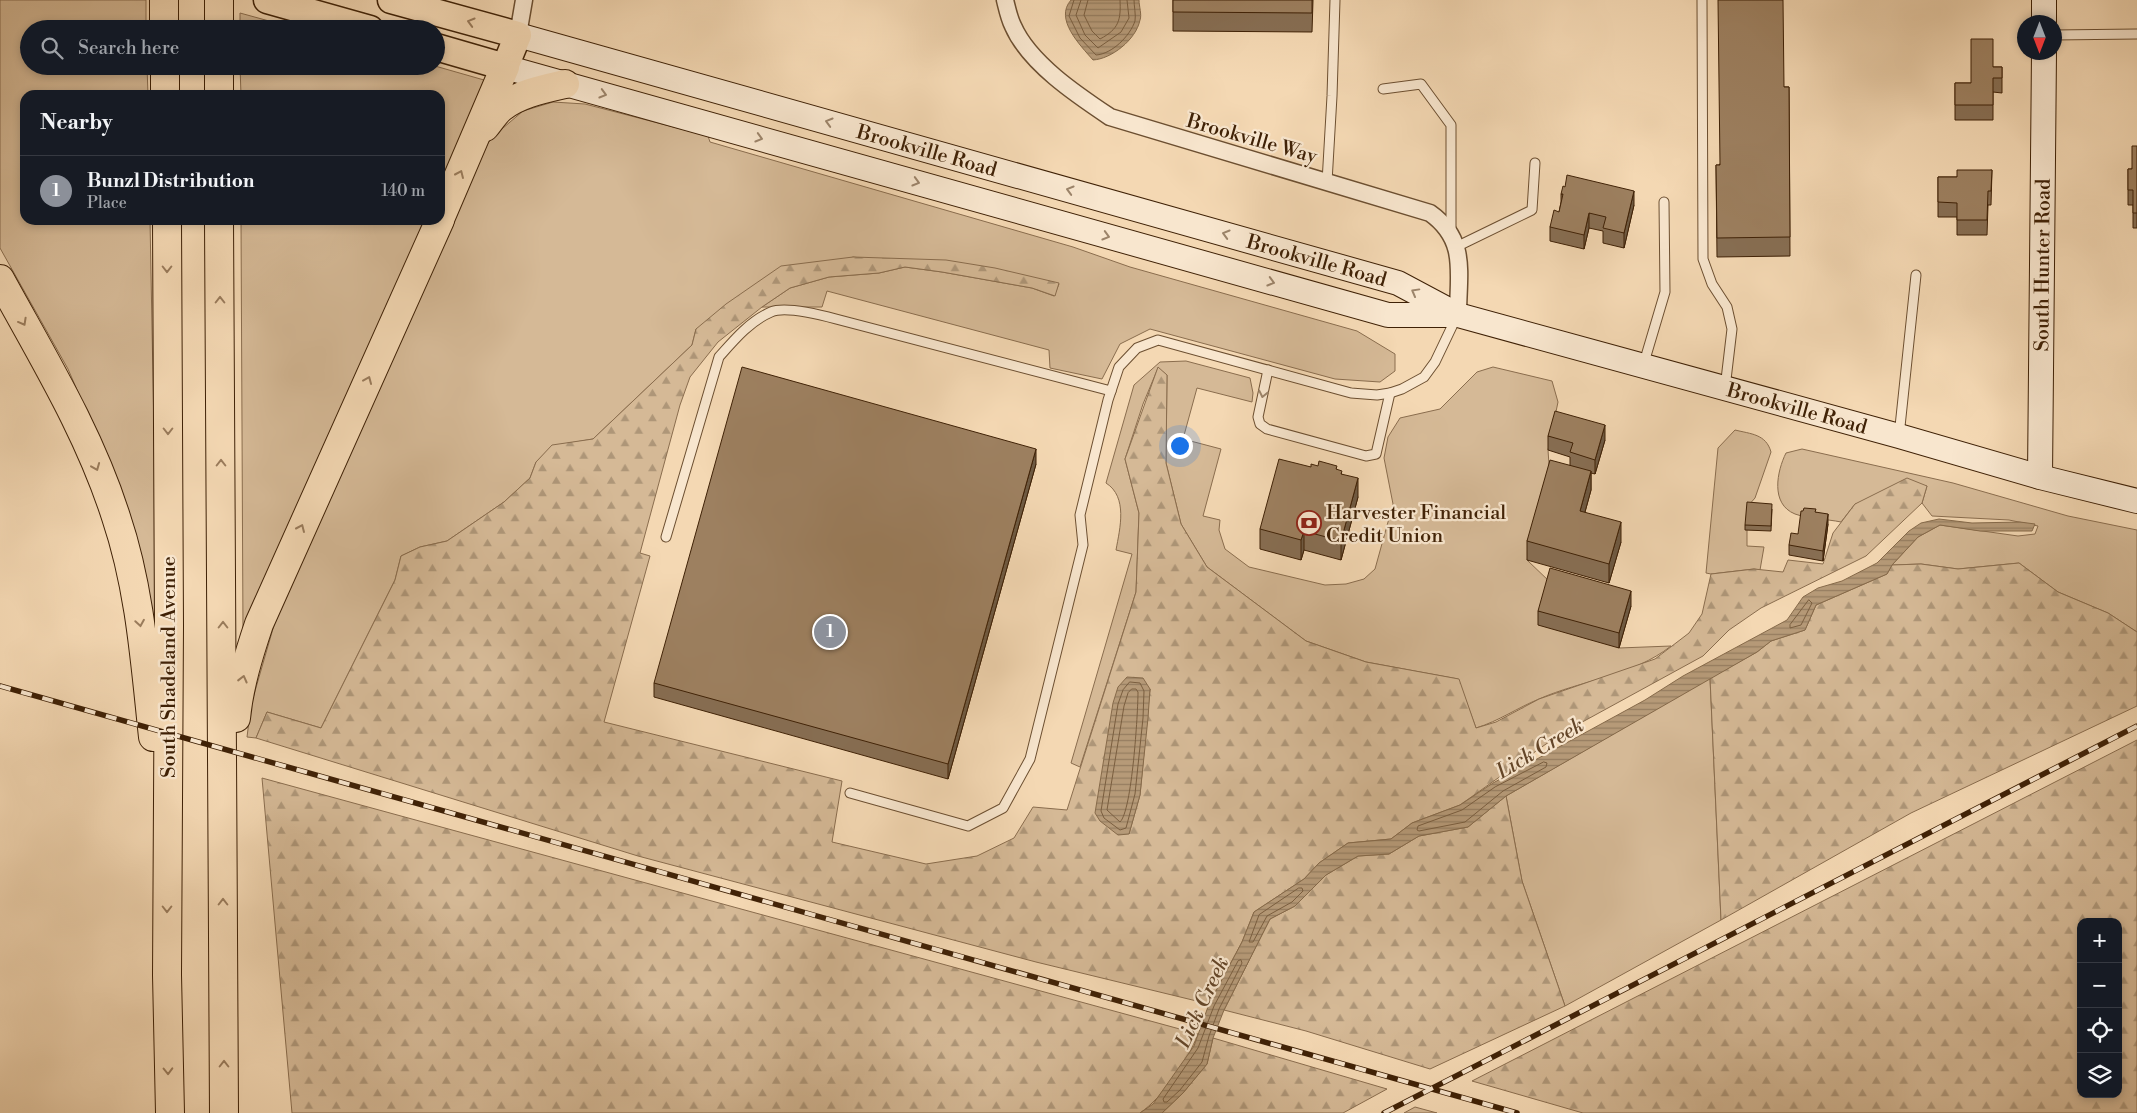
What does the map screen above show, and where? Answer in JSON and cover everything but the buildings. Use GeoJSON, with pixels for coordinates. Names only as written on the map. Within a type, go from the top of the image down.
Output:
{"type":"FeatureCollection","features":[{"type":"Feature","properties":{"kind":"highway"},"geometry":{"type":"LineString","coordinates":[[164,0],[164,20]]}},
{"type":"Feature","properties":{"kind":"highway"},"geometry":{"type":"LineString","coordinates":[[219,0],[219,20]]}},
{"type":"Feature","properties":{"kind":"highway"},"geometry":{"type":"LineString","coordinates":[[445,209],[505,67]]}},
{"type":"Feature","properties":{"kind":"highway"},"geometry":{"type":"LineString","coordinates":[[165,75],[165,90]]}},
{"type":"Feature","properties":{"kind":"highway"},"geometry":{"type":"LineString","coordinates":[[219,75],[219,90]]}},
{"type":"Feature","properties":{"kind":"highway"},"geometry":{"type":"LineString","coordinates":[[476,138],[501,108],[539,90],[565,84]]}},
{"type":"Feature","properties":{"kind":"highway","name":"South Shadeland Avenue"},"geometry":{"type":"LineString","coordinates":[[167,225],[167,975],[170,1113]]}},
{"type":"Feature","properties":{"kind":"highway"},"geometry":{"type":"LineString","coordinates":[[220,225],[224,1113]]}},
{"type":"Feature","properties":{"kind":"highway"},"geometry":{"type":"LineString","coordinates":[[223,849],[237,702],[256,632],[438,225]]}},
{"type":"Feature","properties":{"kind":"highway"},"geometry":{"type":"LineString","coordinates":[[0,279],[76,416],[119,525],[143,637],[167,869]]}},
{"type":"Feature","properties":{"kind":"main road","name":"Brookville Road"},"geometry":{"type":"LineString","coordinates":[[392,0],[1398,283],[1458,315],[1899,436],[2040,477],[2137,501]]}},
{"type":"Feature","properties":{"kind":"main road"},"geometry":{"type":"LineString","coordinates":[[2044,0],[2044,15]]}},
{"type":"Feature","properties":{"kind":"main road"},"geometry":{"type":"LineString","coordinates":[[269,1],[338,20]]}},
{"type":"Feature","properties":{"kind":"main road"},"geometry":{"type":"LineString","coordinates":[[505,67],[518,35]]}},
{"type":"Feature","properties":{"kind":"main road","name":"Brookville Road"},"geometry":{"type":"LineString","coordinates":[[445,50],[1388,315],[1458,315]]}},
{"type":"Feature","properties":{"kind":"main road","name":"South Hunter Road"},"geometry":{"type":"LineString","coordinates":[[2040,477],[2044,60]]}},
{"type":"Feature","properties":{"kind":"street"},"geometry":{"type":"LineString","coordinates":[[518,35],[524,0]]}},
{"type":"Feature","properties":{"kind":"street","name":"Brookville Way"},"geometry":{"type":"LineString","coordinates":[[1005,0],[1013,27],[1034,57],[1068,89],[1110,117],[1424,210],[1442,222],[1454,240]]}},
{"type":"Feature","properties":{"kind":"street"},"geometry":{"type":"LineString","coordinates":[[1454,240],[1458,260],[1458,315]]}},
{"type":"Feature","properties":{"kind":"lane"},"geometry":{"type":"LineString","coordinates":[[1326,182],[1332,96],[1335,0]]}},
{"type":"Feature","properties":{"kind":"lane"},"geometry":{"type":"LineString","coordinates":[[1702,0],[1703,259],[1712,284],[1727,306],[1732,329],[1725,388]]}},
{"type":"Feature","properties":{"kind":"lane"},"geometry":{"type":"LineString","coordinates":[[2062,35],[2137,34]]}},
{"type":"Feature","properties":{"kind":"lane"},"geometry":{"type":"LineString","coordinates":[[1384,89],[1421,84],[1451,125],[1454,240],[1532,210],[1535,163]]}},
{"type":"Feature","properties":{"kind":"lane"},"geometry":{"type":"LineString","coordinates":[[1643,366],[1665,292],[1664,202]]}},
{"type":"Feature","properties":{"kind":"lane"},"geometry":{"type":"LineString","coordinates":[[1899,436],[1916,275]]}},
{"type":"Feature","properties":{"kind":"lane"},"geometry":{"type":"LineString","coordinates":[[666,537],[719,357],[739,334],[773,311],[801,311],[836,319],[1111,391]]}},
{"type":"Feature","properties":{"kind":"lane"},"geometry":{"type":"LineString","coordinates":[[850,793],[968,826],[1003,808],[1030,759],[1083,545],[1080,515],[1111,391],[1119,367],[1137,348],[1158,340],[1351,393],[1390,394],[1418,381],[1430,370],[1458,315]]}},
{"type":"Feature","properties":{"kind":"lane"},"geometry":{"type":"LineString","coordinates":[[1268,370],[1258,417],[1260,424],[1268,429],[1366,456],[1376,454],[1390,394]]}},
{"type":"Feature","properties":{"kind":"green space"},"geometry":{"type":"Polygon","coordinates":[[[0,0],[146,0],[146,20],[20,20],[20,75],[147,75],[148,90],[20,90],[20,225],[150,225],[158,645],[114,475],[68,369],[0,248],[0,0]]]}},
{"type":"Feature","properties":{"kind":"green space"},"geometry":{"type":"Polygon","coordinates":[[[240,13],[265,20],[240,20],[240,13]]]}},
{"type":"Feature","properties":{"kind":"green space"},"geometry":{"type":"Polygon","coordinates":[[[445,69],[484,80],[477,109],[445,183],[445,90],[241,90],[240,75],[445,75],[445,69]]]}},
{"type":"Feature","properties":{"kind":"green space"},"geometry":{"type":"Polygon","coordinates":[[[553,102],[585,104],[708,136],[710,142],[1073,247],[1130,267],[1357,331],[1395,354],[1395,371],[1380,382],[1335,379],[1150,329],[1120,344],[1102,379],[1050,368],[1049,350],[827,291],[822,307],[762,307],[790,288],[829,277],[879,273],[905,267],[1032,288],[1054,296],[1059,284],[853,257],[696,329],[692,345],[593,439],[552,446],[536,462],[530,478],[504,502],[447,541],[420,547],[401,556],[395,580],[321,728],[267,712],[256,738],[247,737],[251,705],[285,587],[488,143],[523,111],[553,102]]]}},
{"type":"Feature","properties":{"kind":"green space"},"geometry":{"type":"Polygon","coordinates":[[[241,225],[427,225],[243,633],[241,225]]]}},
{"type":"Feature","properties":{"kind":"green space"},"geometry":{"type":"Polygon","coordinates":[[[853,257],[946,260],[995,268],[1059,283],[1055,296],[1032,288],[905,267],[879,273],[829,277],[790,288],[762,307],[718,342],[690,377],[680,405],[640,553],[650,556],[604,722],[842,781],[832,842],[926,864],[977,856],[1014,838],[1033,807],[1067,810],[1136,592],[1139,513],[1125,459],[1158,367],[1167,375],[1166,463],[1181,524],[1207,567],[1306,641],[1366,662],[1459,679],[1476,728],[1496,722],[1539,699],[1655,659],[1689,633],[1702,614],[1711,574],[1754,569],[1783,572],[1788,560],[1823,564],[1833,533],[1855,504],[1907,478],[1927,486],[1922,503],[1866,556],[1761,608],[1729,630],[1703,656],[1575,726],[1546,744],[1460,805],[1412,823],[1391,839],[1348,843],[1319,863],[1304,879],[1254,912],[1242,942],[1209,1004],[1036,962],[638,856],[256,738],[267,712],[321,728],[395,580],[401,556],[420,547],[447,541],[504,502],[530,478],[536,462],[552,445],[593,439],[692,345],[696,329],[726,304],[781,266],[853,257]],[[1150,689],[1129,834],[1140,795],[1150,689]]]}},
{"type":"Feature","properties":{"kind":"green space"},"geometry":{"type":"Polygon","coordinates":[[[1186,361],[1250,378],[1253,393],[1252,402],[1197,388],[1183,439],[1221,449],[1203,516],[1220,520],[1219,530],[1225,549],[1249,567],[1325,585],[1346,584],[1364,579],[1375,569],[1393,504],[1384,458],[1388,437],[1400,418],[1440,409],[1477,372],[1493,367],[1552,381],[1558,402],[1548,450],[1550,479],[1527,560],[1619,648],[1671,646],[1656,656],[1624,671],[1555,692],[1476,728],[1458,679],[1366,662],[1306,641],[1207,567],[1181,524],[1166,463],[1167,375],[1158,368],[1143,404],[1125,459],[1139,513],[1136,592],[1080,767],[1071,763],[1132,554],[1116,550],[1121,514],[1120,505],[1113,489],[1106,483],[1134,385],[1160,362],[1186,361]]]}},
{"type":"Feature","properties":{"kind":"green space"},"geometry":{"type":"Polygon","coordinates":[[[1735,430],[1762,438],[1769,446],[1771,452],[1755,498],[1747,507],[1747,546],[1764,547],[1760,570],[1711,574],[1706,573],[1718,448],[1735,430]]]}},
{"type":"Feature","properties":{"kind":"green space"},"geometry":{"type":"Polygon","coordinates":[[[1802,449],[1953,483],[2068,516],[2137,530],[2137,632],[2108,613],[2058,592],[2019,563],[1958,569],[1921,564],[1892,565],[1918,537],[1940,525],[2018,536],[2035,534],[2038,526],[2009,520],[1932,516],[1922,503],[1927,486],[1855,504],[1841,522],[1795,514],[1782,503],[1779,495],[1778,478],[1786,453],[1802,449]]]}},
{"type":"Feature","properties":{"kind":"green space"},"geometry":{"type":"Polygon","coordinates":[[[2019,563],[2058,592],[2108,613],[2137,632],[2137,706],[1911,813],[1721,920],[1710,678],[1757,652],[1771,641],[1805,630],[1816,605],[1887,574],[1892,565],[1921,564],[1958,569],[2019,563]]]}},
{"type":"Feature","properties":{"kind":"green space"},"geometry":{"type":"Polygon","coordinates":[[[1710,678],[1721,920],[1565,1006],[1522,881],[1506,796],[1710,678]]]}},
{"type":"Feature","properties":{"kind":"green space"},"geometry":{"type":"Polygon","coordinates":[[[2137,740],[2137,1113],[1583,1113],[1472,1081],[2137,740]]]}},
{"type":"Feature","properties":{"kind":"green space"},"geometry":{"type":"Polygon","coordinates":[[[262,778],[1198,1034],[1174,1078],[1157,1098],[1140,1113],[292,1113],[262,778]]]}},
{"type":"Feature","properties":{"kind":"green space"},"geometry":{"type":"Polygon","coordinates":[[[1506,796],[1522,881],[1565,1006],[1430,1069],[1306,1031],[1224,1010],[1270,919],[1295,906],[1326,875],[1358,856],[1389,854],[1419,836],[1468,827],[1506,796]]]}},
{"type":"Feature","properties":{"kind":"green space"},"geometry":{"type":"Polygon","coordinates":[[[1213,1038],[1387,1089],[1343,1113],[1162,1113],[1183,1093],[1207,1064],[1213,1038]]]}},
{"type":"Feature","properties":{"kind":"green space"},"geometry":{"type":"Polygon","coordinates":[[[1415,1107],[1437,1113],[1404,1113],[1415,1107]]]}},
{"type":"Feature","properties":{"kind":"water"},"geometry":{"type":"Polygon","coordinates":[[[1071,0],[1139,0],[1141,16],[1138,27],[1134,35],[1122,47],[1107,56],[1093,60],[1071,32],[1067,23],[1065,15],[1071,0]]]}},
{"type":"Feature","properties":{"kind":"water","name":"Lick Creek"},"geometry":{"type":"Polygon","coordinates":[[[1939,519],[1972,523],[2020,522],[2035,524],[2032,531],[1980,531],[1940,525],[1918,537],[1892,565],[1887,574],[1816,605],[1805,630],[1771,641],[1757,652],[1506,796],[1468,827],[1419,836],[1389,854],[1358,856],[1326,875],[1295,906],[1270,919],[1224,1010],[1213,1038],[1207,1064],[1183,1093],[1162,1113],[1140,1113],[1153,1104],[1194,1046],[1209,1004],[1242,942],[1254,912],[1304,879],[1319,863],[1348,843],[1391,839],[1412,823],[1460,805],[1493,783],[1787,620],[1803,597],[1818,588],[1842,581],[1877,563],[1909,531],[1921,523],[1939,519]]]}},
{"type":"Feature","properties":{"kind":"water"},"geometry":{"type":"Polygon","coordinates":[[[1127,677],[1143,678],[1150,689],[1140,795],[1129,834],[1118,835],[1100,821],[1095,813],[1113,703],[1118,687],[1127,677]]]}},
{"type":"Feature","properties":{"kind":"railway"},"geometry":{"type":"LineString","coordinates":[[0,686],[1517,1113]]}},
{"type":"Feature","properties":{"kind":"railway"},"geometry":{"type":"LineString","coordinates":[[1384,1113],[2137,726]]}},
{"type":"Feature","properties":{"kind":"place","name":"Harvester Financial Credit Union"},"geometry":{"type":"Point","coordinates":[1309,523]}},
{"type":"Feature","properties":{"kind":"place","name":"Bunzl Distribution"},"geometry":{"type":"Point","coordinates":[830,632]}}]}
